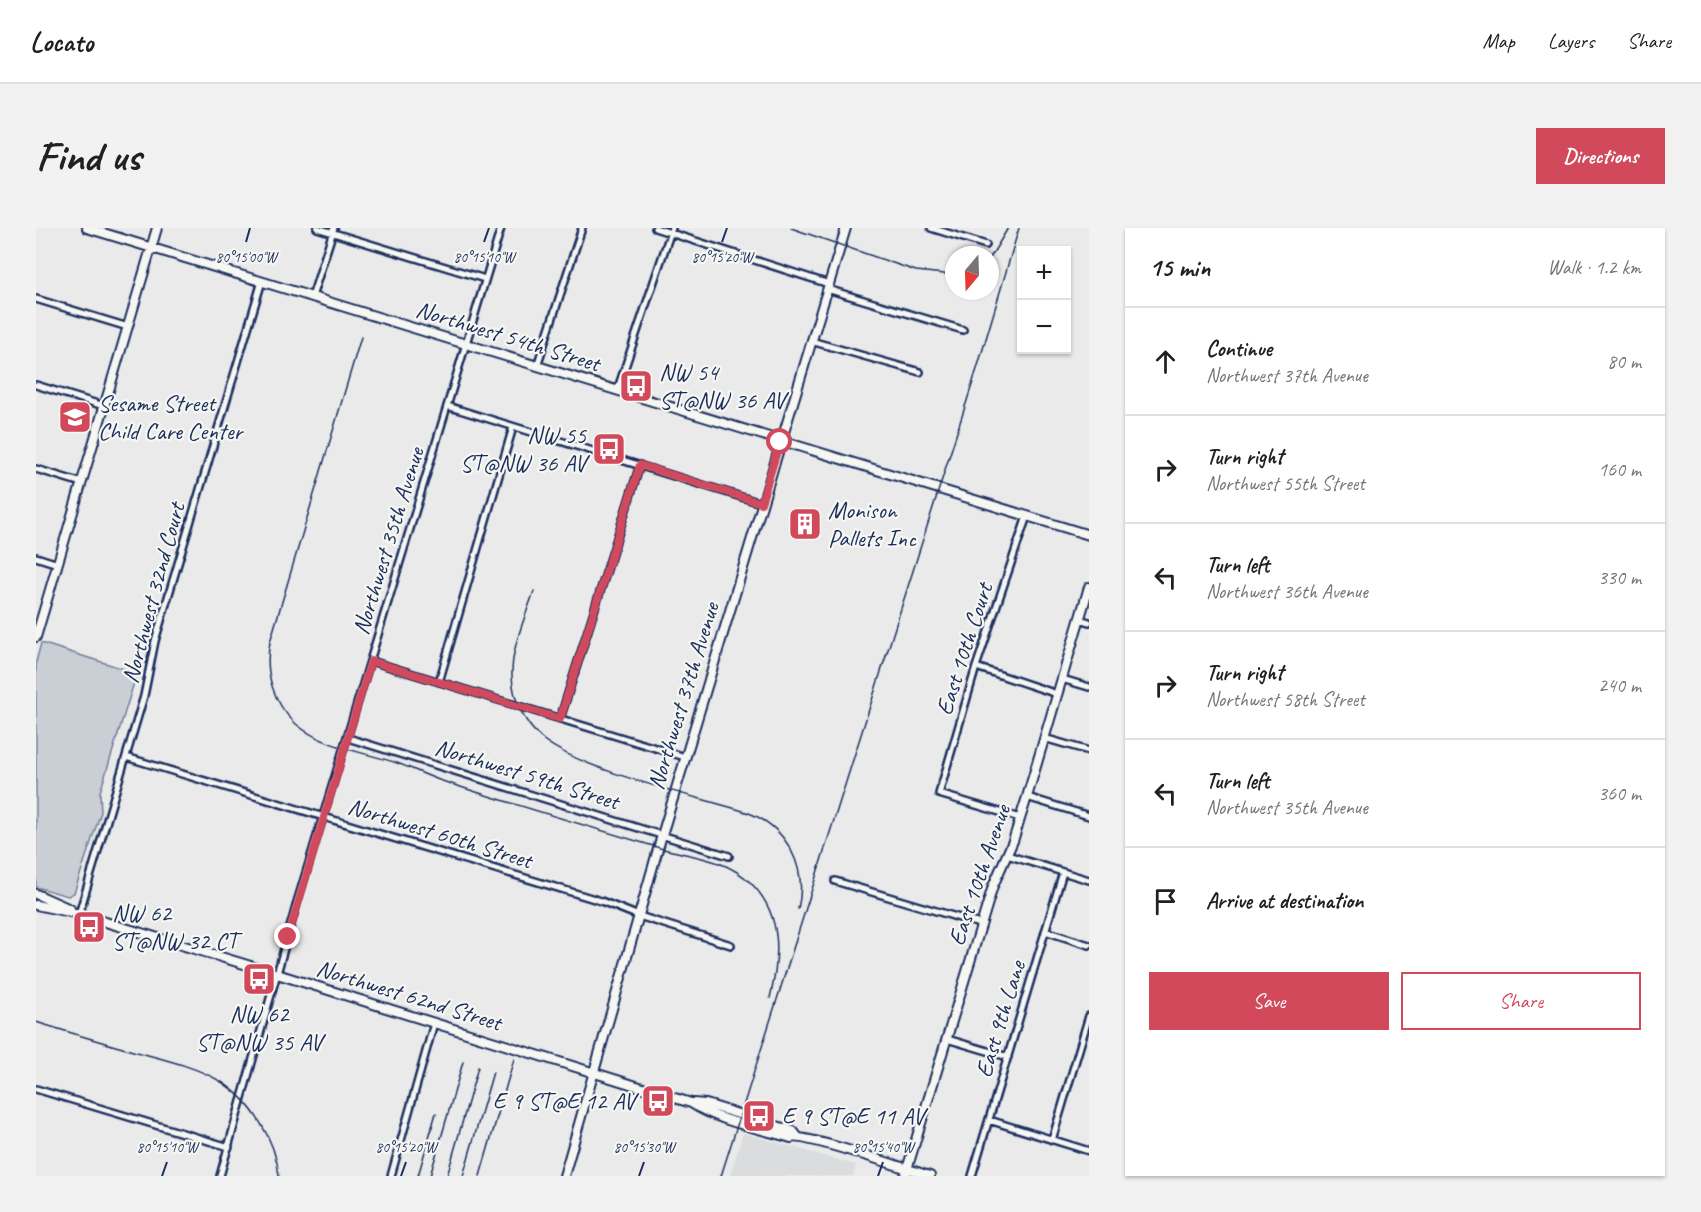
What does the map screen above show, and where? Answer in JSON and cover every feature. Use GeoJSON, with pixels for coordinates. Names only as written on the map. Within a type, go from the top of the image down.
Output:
{"type":"FeatureCollection","features":[{"type":"Feature","properties":{"kind":"main road","name":"Northwest 54th Street"},"geometry":{"type":"LineString","coordinates":[[87,228],[1089,535]]}},
{"type":"Feature","properties":{"kind":"main road"},"geometry":{"type":"LineString","coordinates":[[36,637],[157,228]]}},
{"type":"Feature","properties":{"kind":"main road","name":"Northwest 37th Avenue"},"geometry":{"type":"LineString","coordinates":[[564,1176],[592,1072],[685,757],[846,228]]}},
{"type":"Feature","properties":{"kind":"main road","name":"East 10th Avenue"},"geometry":{"type":"LineString","coordinates":[[906,1173],[980,924],[1027,797],[1089,586]]}},
{"type":"Feature","properties":{"kind":"main road","name":"Northwest 62nd Street"},"geometry":{"type":"LineString","coordinates":[[36,894],[79,914]]}},
{"type":"Feature","properties":{"kind":"main road","name":"Northwest 62nd Street"},"geometry":{"type":"LineString","coordinates":[[36,905],[79,914],[278,974],[691,1103],[706,1104],[732,1116],[793,1131],[797,1136],[906,1173],[930,1176]]}},
{"type":"Feature","properties":{"kind":"street"},"geometry":{"type":"LineString","coordinates":[[317,228],[333,230],[485,279]]}},
{"type":"Feature","properties":{"kind":"street","name":"Northwest 35th Avenue"},"geometry":{"type":"LineString","coordinates":[[220,1176],[323,816],[501,228]]}},
{"type":"Feature","properties":{"kind":"street"},"geometry":{"type":"LineString","coordinates":[[537,366],[582,228]]}},
{"type":"Feature","properties":{"kind":"street"},"geometry":{"type":"LineString","coordinates":[[655,228],[671,231],[828,287],[963,330]]}},
{"type":"Feature","properties":{"kind":"street"},"geometry":{"type":"LineString","coordinates":[[931,228],[986,244]]}},
{"type":"Feature","properties":{"kind":"street"},"geometry":{"type":"LineString","coordinates":[[312,297],[333,230]]}},
{"type":"Feature","properties":{"kind":"street"},"geometry":{"type":"LineString","coordinates":[[617,391],[671,231]]}},
{"type":"Feature","properties":{"kind":"street","name":"Northwest 32nd Court"},"geometry":{"type":"LineString","coordinates":[[79,914],[144,696],[155,641],[262,281]]}},
{"type":"Feature","properties":{"kind":"street"},"geometry":{"type":"LineString","coordinates":[[36,299],[128,327]]}},
{"type":"Feature","properties":{"kind":"street"},"geometry":{"type":"LineString","coordinates":[[811,341],[920,372]]}},
{"type":"Feature","properties":{"kind":"street"},"geometry":{"type":"LineString","coordinates":[[36,385],[104,406]]}},
{"type":"Feature","properties":{"kind":"street"},"geometry":{"type":"LineString","coordinates":[[447,406],[761,503]]}},
{"type":"Feature","properties":{"kind":"street"},"geometry":{"type":"LineString","coordinates":[[439,682],[513,427]]}},
{"type":"Feature","properties":{"kind":"street"},"geometry":{"type":"LineString","coordinates":[[560,719],[640,465]]}},
{"type":"Feature","properties":{"kind":"street"},"geometry":{"type":"LineString","coordinates":[[36,469],[82,483]]}},
{"type":"Feature","properties":{"kind":"street","name":"East 10th Court"},"geometry":{"type":"LineString","coordinates":[[1020,818],[939,794],[976,667],[1027,516]]}},
{"type":"Feature","properties":{"kind":"street"},"geometry":{"type":"LineString","coordinates":[[36,557],[58,564]]}},
{"type":"Feature","properties":{"kind":"street"},"geometry":{"type":"LineString","coordinates":[[1079,619],[1089,622]]}},
{"type":"Feature","properties":{"kind":"street"},"geometry":{"type":"LineString","coordinates":[[371,661],[685,757]]}},
{"type":"Feature","properties":{"kind":"street"},"geometry":{"type":"LineString","coordinates":[[976,667],[1057,694]]}},
{"type":"Feature","properties":{"kind":"street"},"geometry":{"type":"LineString","coordinates":[[1062,679],[1089,687]]}},
{"type":"Feature","properties":{"kind":"street","name":"Northwest 59th Street"},"geometry":{"type":"LineString","coordinates":[[348,738],[729,856]]}},
{"type":"Feature","properties":{"kind":"street"},"geometry":{"type":"LineString","coordinates":[[1044,738],[1089,751]]}},
{"type":"Feature","properties":{"kind":"street","name":"Northwest 60th Street"},"geometry":{"type":"LineString","coordinates":[[126,757],[602,901],[639,916],[731,945]]}},
{"type":"Feature","properties":{"kind":"street"},"geometry":{"type":"LineString","coordinates":[[1027,797],[1089,816]]}},
{"type":"Feature","properties":{"kind":"street"},"geometry":{"type":"LineString","coordinates":[[1007,855],[1089,880]]}},
{"type":"Feature","properties":{"kind":"street","name":"East 9th Lane"},"geometry":{"type":"LineString","coordinates":[[972,1176],[1063,872]]}},
{"type":"Feature","properties":{"kind":"street"},"geometry":{"type":"LineString","coordinates":[[835,881],[980,924]]}},
{"type":"Feature","properties":{"kind":"street"},"geometry":{"type":"LineString","coordinates":[[1045,931],[1089,945]]}},
{"type":"Feature","properties":{"kind":"street"},"geometry":{"type":"LineString","coordinates":[[1052,1140],[1089,1016]]}},
{"type":"Feature","properties":{"kind":"street"},"geometry":{"type":"LineString","coordinates":[[391,1176],[434,1023]]}},
{"type":"Feature","properties":{"kind":"street"},"geometry":{"type":"LineString","coordinates":[[946,1039],[1008,1057]]}},
{"type":"Feature","properties":{"kind":"street"},"geometry":{"type":"LineString","coordinates":[[36,1089],[229,1147]]}},
{"type":"Feature","properties":{"kind":"street"},"geometry":{"type":"LineString","coordinates":[[989,1120],[1089,1151]]}},
{"type":"Feature","properties":{"kind":"shaded area"},"geometry":{"type":"Polygon","coordinates":[[[41,643],[137,673],[100,792],[101,812],[74,893],[68,896],[36,887],[36,662],[41,643]]]}},
{"type":"Feature","properties":{"kind":"shaded area"},"geometry":{"type":"Polygon","coordinates":[[[743,1133],[856,1165],[853,1176],[730,1176],[743,1133]]]}},
{"type":"Feature","properties":{"kind":"railway"},"geometry":{"type":"LineString","coordinates":[[791,228],[916,271],[945,274]]}},
{"type":"Feature","properties":{"kind":"railway"},"geometry":{"type":"LineString","coordinates":[[997,246],[1008,228]]}},
{"type":"Feature","properties":{"kind":"railway"},"geometry":{"type":"LineString","coordinates":[[721,1176],[977,369],[1019,228]]}},
{"type":"Feature","properties":{"kind":"railway"},"geometry":{"type":"LineString","coordinates":[[361,337],[270,642],[268,665],[272,686],[281,707],[296,724],[331,744],[397,763],[494,798],[660,848],[708,859],[730,868],[751,883],[761,895],[774,923],[777,952],[770,998]]}},
{"type":"Feature","properties":{"kind":"railway"},"geometry":{"type":"LineString","coordinates":[[534,591],[516,644],[512,665],[514,693],[520,709],[534,731],[558,749],[608,771],[746,812],[773,827],[791,850],[797,864],[800,879],[798,909]]}},
{"type":"Feature","properties":{"kind":"railway"},"geometry":{"type":"LineString","coordinates":[[36,1022],[178,1063],[220,1081],[242,1099],[260,1122],[273,1149],[279,1176]]}},
{"type":"Feature","properties":{"kind":"railway"},"geometry":{"type":"LineString","coordinates":[[480,1176],[514,1059]]}},
{"type":"Feature","properties":{"kind":"railway"},"geometry":{"type":"LineString","coordinates":[[430,1176],[463,1062]]}},
{"type":"Feature","properties":{"kind":"railway"},"geometry":{"type":"LineString","coordinates":[[447,1176],[478,1067]]}},
{"type":"Feature","properties":{"kind":"railway"},"geometry":{"type":"LineString","coordinates":[[463,1176],[493,1072]]}},
{"type":"Feature","properties":{"kind":"railway"},"geometry":{"type":"LineString","coordinates":[[418,1176],[436,1113]]}},
{"type":"Feature","properties":{"kind":"place","name":"NW 54 ST@NW 36 AV"},"geometry":{"type":"Point","coordinates":[636,386]}},
{"type":"Feature","properties":{"kind":"place","name":"Sesame Street Child Care Center"},"geometry":{"type":"Point","coordinates":[75,417]}},
{"type":"Feature","properties":{"kind":"place","name":"NW 55 ST@NW 36 AV"},"geometry":{"type":"Point","coordinates":[609,449]}},
{"type":"Feature","properties":{"kind":"place","name":"Monison Pallets Inc"},"geometry":{"type":"Point","coordinates":[805,524]}},
{"type":"Feature","properties":{"kind":"place","name":"NW 62 ST@NW 32 CT"},"geometry":{"type":"Point","coordinates":[89,927]}},
{"type":"Feature","properties":{"kind":"place","name":"NW 62 ST@NW 35 AV"},"geometry":{"type":"Point","coordinates":[259,979]}},
{"type":"Feature","properties":{"kind":"place","name":"E 9 ST@E 12 AV"},"geometry":{"type":"Point","coordinates":[658,1101]}},
{"type":"Feature","properties":{"kind":"place","name":"E 9 ST@E 11 AV"},"geometry":{"type":"Point","coordinates":[759,1116]}},
{"type":"Feature","properties":{"kind":"route"},"geometry":{"type":"LineString","coordinates":[[288,937],[371,661],[560,719],[640,465],[761,503],[780,442]]}}]}
